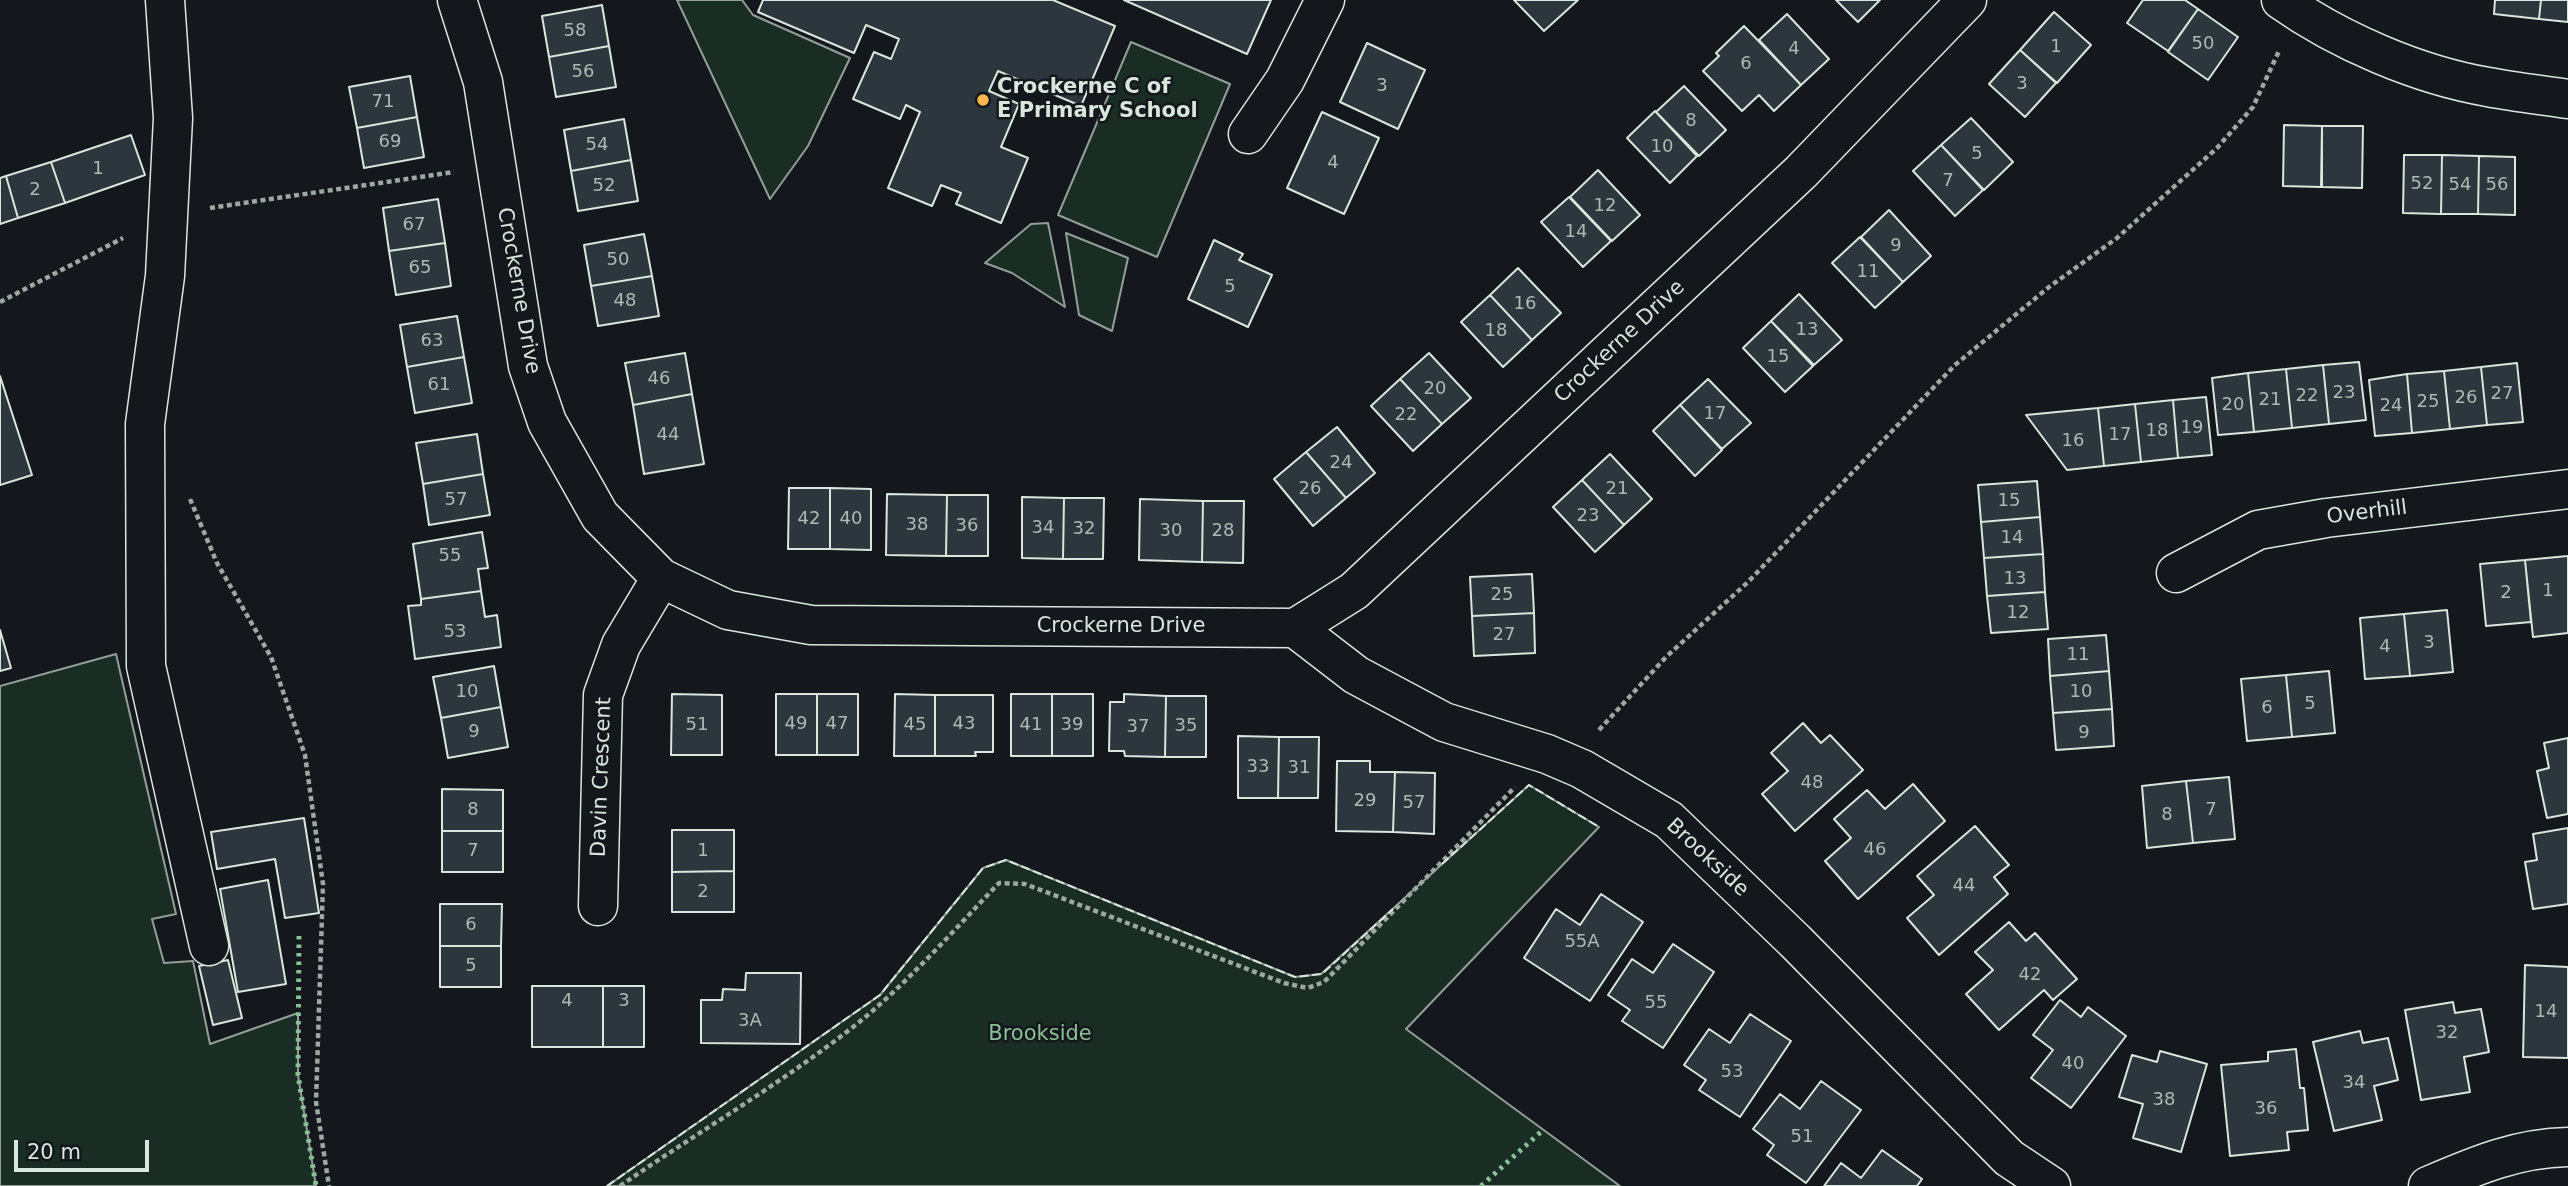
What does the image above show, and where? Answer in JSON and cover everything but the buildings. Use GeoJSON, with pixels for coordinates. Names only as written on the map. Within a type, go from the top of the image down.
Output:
{"type":"FeatureCollection","features":[{"type":"Feature","properties":{"kind":"street"},"geometry":{"type":"LineString","coordinates":[[164,0],[173,118],[165,276],[145,424],[146,666],[209,946]]}},
{"type":"Feature","properties":{"kind":"street","name":"Crockerne Drive"},"geometry":{"type":"LineString","coordinates":[[457,0],[483,82],[528,366],[547,422],[600,516],[661,578],[728,610],[811,625],[1295,628],[1354,591],[1801,172],[1967,0]]}},
{"type":"Feature","properties":{"kind":"street"},"geometry":{"type":"LineString","coordinates":[[1248,134],[1285,80],[1325,0]]}},
{"type":"Feature","properties":{"kind":"street"},"geometry":{"type":"LineString","coordinates":[[2294,9],[2394,61],[2486,87],[2568,99]]}},
{"type":"Feature","properties":{"kind":"street","name":"Overhill"},"geometry":{"type":"LineString","coordinates":[[2176,573],[2258,530],[2326,518],[2568,489]]}},
{"type":"Feature","properties":{"kind":"street","name":"Davin Crescent"},"geometry":{"type":"LineString","coordinates":[[598,906],[603,695],[621,645],[661,578]]}},
{"type":"Feature","properties":{"kind":"street","name":"Brookside"},"geometry":{"type":"LineString","coordinates":[[1295,628],[1356,674],[1444,722],[1547,754],[1582,769],[1669,820],[1795,941],[2009,1158],[2051,1186]]}},
{"type":"Feature","properties":{"kind":"street"},"geometry":{"type":"LineString","coordinates":[[2428,1186],[2499,1156],[2549,1147],[2568,1147]]}},
{"type":"Feature","properties":{"kind":"path"},"geometry":{"type":"LineString","coordinates":[[620,1186],[732,1114],[862,1020],[908,979],[999,883],[1025,884],[1284,983],[1308,988],[1324,982],[1547,754],[1599,730],[1666,657],[1748,582],[1955,365],[2049,287],[2117,238],[2217,148],[2253,107],[2281,46],[2294,9]]}},
{"type":"Feature","properties":{"kind":"path"},"geometry":{"type":"LineString","coordinates":[[0,302],[170,214],[496,166]]}},
{"type":"Feature","properties":{"kind":"path"},"geometry":{"type":"LineString","coordinates":[[185,489],[218,563],[271,657],[304,755],[323,884],[316,1102],[329,1186]]}},
{"type":"Feature","properties":{"kind":"green space"},"geometry":{"type":"Polygon","coordinates":[[[677,0],[742,0],[753,15],[850,58],[808,146],[770,199],[677,0]]]}},
{"type":"Feature","properties":{"kind":"green space"},"geometry":{"type":"Polygon","coordinates":[[[1131,42],[1230,84],[1157,257],[1058,215],[1131,42]]]}},
{"type":"Feature","properties":{"kind":"green space"},"geometry":{"type":"Polygon","coordinates":[[[1048,223],[1065,307],[1012,273],[985,263],[1031,224],[1048,223]]]}},
{"type":"Feature","properties":{"kind":"green space"},"geometry":{"type":"Polygon","coordinates":[[[1066,233],[1128,258],[1112,331],[1079,315],[1066,233]]]}},
{"type":"Feature","properties":{"kind":"green space"},"geometry":{"type":"Polygon","coordinates":[[[116,654],[176,914],[152,919],[164,963],[193,961],[210,1044],[298,1013],[298,1075],[316,1186],[0,1186],[0,686],[116,654]]]}},
{"type":"Feature","properties":{"kind":"green space","name":"Brookside"},"geometry":{"type":"Polygon","coordinates":[[[1529,785],[1599,827],[1406,1029],[1620,1186],[607,1186],[880,995],[983,868],[1006,860],[1295,977],[1321,974],[1529,785]]]}},
{"type":"Feature","properties":{"kind":"hedge"},"geometry":{"type":"LineString","coordinates":[[299,936],[298,1075],[316,1186]]}},
{"type":"Feature","properties":{"kind":"hedge"},"geometry":{"type":"LineString","coordinates":[[1481,1186],[1543,1130]]}},
{"type":"Feature","properties":{"kind":"fence"},"geometry":{"type":"LineString","coordinates":[[1442,864],[1529,785],[1599,827]]}},
{"type":"Feature","properties":{"kind":"fence"},"geometry":{"type":"LineString","coordinates":[[607,1186],[880,995],[983,868],[1006,860],[1295,977],[1322,974],[1393,909]]}},
{"type":"Feature","properties":{"kind":"place","name":"Crockerne C of E Primary School"},"geometry":{"type":"Point","coordinates":[983,100]}}]}
